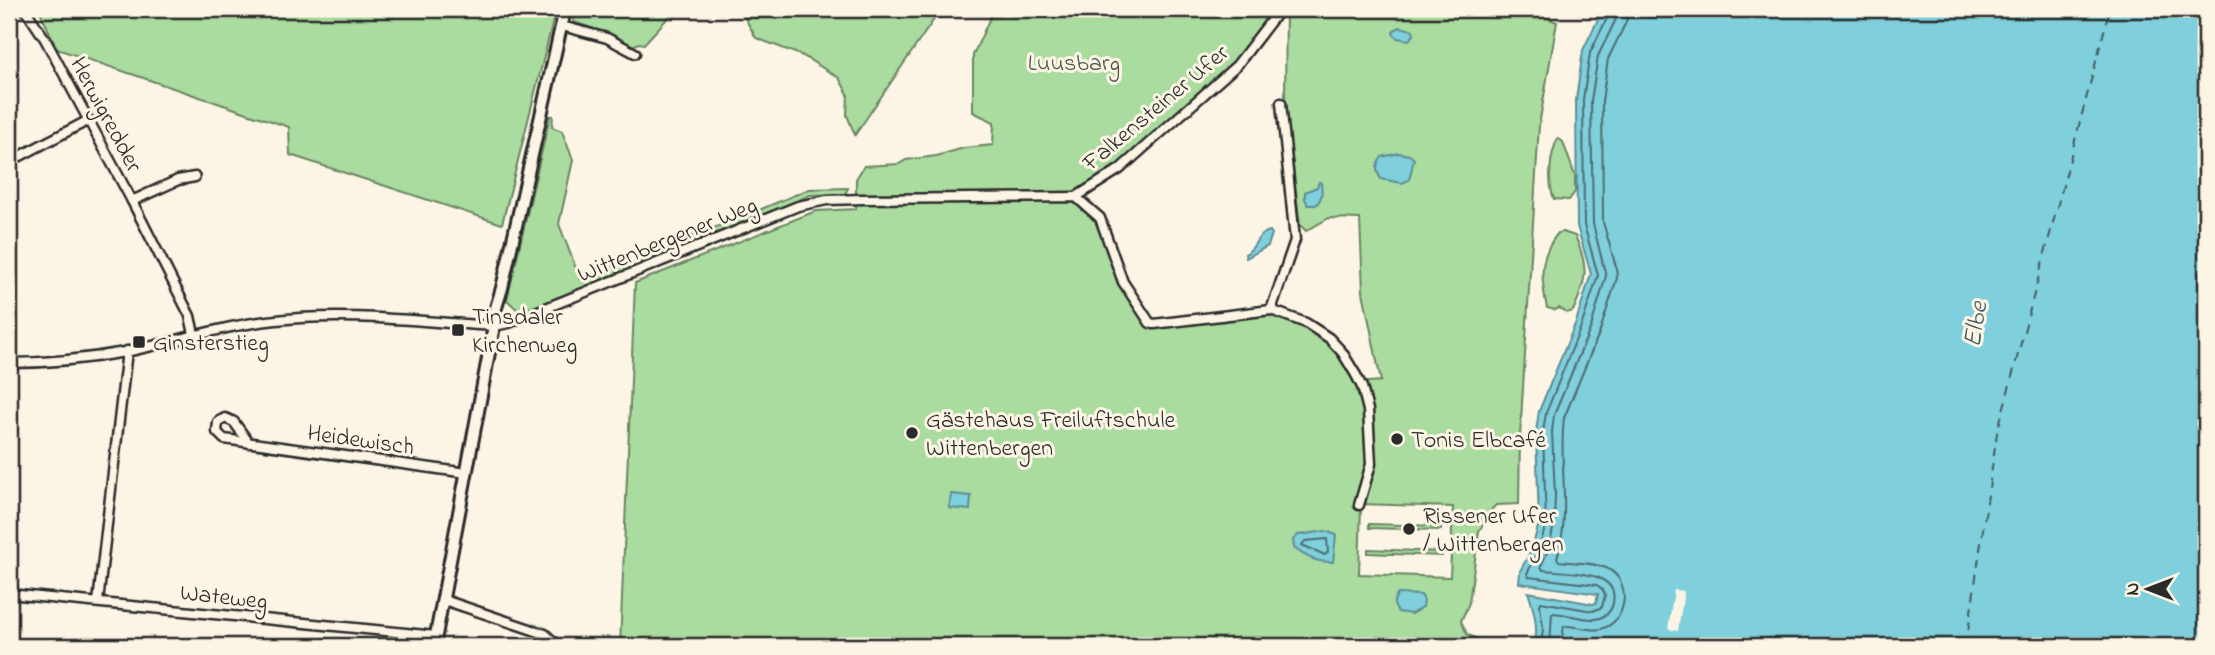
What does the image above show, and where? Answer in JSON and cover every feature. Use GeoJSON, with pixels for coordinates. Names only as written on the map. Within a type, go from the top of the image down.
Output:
{"type":"FeatureCollection","features":[{"type":"Feature","properties":{"kind":"street","name":"Herwigredder"},"geometry":{"type":"LineString","coordinates":[[25,9],[45,39],[132,201],[190,316],[194,334]]}},
{"type":"Feature","properties":{"kind":"street"},"geometry":{"type":"LineString","coordinates":[[435,641],[495,311],[565,9]]}},
{"type":"Feature","properties":{"kind":"street","name":"Falkensteiner Ufer"},"geometry":{"type":"LineString","coordinates":[[1076,197],[1120,169],[1227,75],[1247,54],[1280,9]]}},
{"type":"Feature","properties":{"kind":"street"},"geometry":{"type":"LineString","coordinates":[[562,26],[607,38],[635,53]]}},
{"type":"Feature","properties":{"kind":"street"},"geometry":{"type":"LineString","coordinates":[[1271,310],[1295,240],[1281,103]]}},
{"type":"Feature","properties":{"kind":"street"},"geometry":{"type":"LineString","coordinates":[[9,162],[87,121]]}},
{"type":"Feature","properties":{"kind":"street","name":"Herwigredder"},"geometry":{"type":"LineString","coordinates":[[132,201],[178,180],[195,177]]}},
{"type":"Feature","properties":{"kind":"street"},"geometry":{"type":"LineString","coordinates":[[1076,197],[1100,218],[1123,282],[1150,323],[1271,310],[1306,323],[1323,333],[1342,352],[1362,387],[1370,419],[1370,474],[1359,505]]}},
{"type":"Feature","properties":{"kind":"street","name":"Wittenbergener Weg"},"geometry":{"type":"LineString","coordinates":[[9,363],[76,359],[127,351],[231,326],[301,318],[355,318],[494,326],[520,319],[798,206],[827,200],[1076,197]]}},
{"type":"Feature","properties":{"kind":"street"},"geometry":{"type":"LineString","coordinates":[[98,602],[127,351]]}},
{"type":"Feature","properties":{"kind":"street","name":"Heidewisch"},"geometry":{"type":"LineString","coordinates":[[248,443],[467,473]]}},
{"type":"Feature","properties":{"kind":"street","name":"Wateweg"},"geometry":{"type":"LineString","coordinates":[[9,594],[435,641]]}},
{"type":"Feature","properties":{"kind":"street"},"geometry":{"type":"LineString","coordinates":[[444,600],[545,634],[557,645]]}},
{"type":"Feature","properties":{"kind":"green space"},"geometry":{"type":"Polygon","coordinates":[[[39,9],[556,9],[502,224],[290,155],[289,127],[57,49],[39,9]]]}},
{"type":"Feature","properties":{"kind":"green space"},"geometry":{"type":"Polygon","coordinates":[[[573,9],[676,9],[644,44],[633,46],[612,35],[574,22],[573,9]]]}},
{"type":"Feature","properties":{"kind":"green space"},"geometry":{"type":"Polygon","coordinates":[[[740,9],[941,9],[855,135],[847,115],[848,94],[839,78],[803,56],[756,38],[740,9]]]}},
{"type":"Feature","properties":{"kind":"green space","name":"Luusbarg"},"geometry":{"type":"Polygon","coordinates":[[[994,9],[1278,9],[1241,60],[1120,166],[1074,195],[1099,218],[1120,283],[1138,313],[1152,326],[1274,312],[1311,327],[1339,351],[1357,383],[1381,381],[1363,292],[1360,219],[1329,218],[1306,231],[1300,225],[1285,100],[1286,9],[1533,9],[1532,12],[1557,22],[1539,125],[1520,437],[1519,504],[1496,505],[1479,531],[1469,603],[1461,621],[1467,634],[1490,646],[620,646],[635,283],[816,211],[856,209],[856,179],[864,166],[899,164],[906,160],[936,156],[964,148],[993,145],[994,122],[973,112],[973,55],[994,9]],[[1361,504],[1359,574],[1450,577],[1453,507],[1361,504]]]}},
{"type":"Feature","properties":{"kind":"green space"},"geometry":{"type":"Polygon","coordinates":[[[550,116],[553,116],[552,127],[562,131],[573,160],[559,224],[580,279],[630,260],[633,268],[520,312],[507,300],[550,116]]]}},
{"type":"Feature","properties":{"kind":"green space"},"geometry":{"type":"Polygon","coordinates":[[[1558,138],[1563,142],[1575,176],[1575,192],[1569,200],[1554,199],[1552,192],[1550,168],[1558,138]]]}},
{"type":"Feature","properties":{"kind":"green space"},"geometry":{"type":"Polygon","coordinates":[[[848,188],[845,194],[810,195],[762,216],[759,210],[809,189],[848,188]]]}},
{"type":"Feature","properties":{"kind":"green space"},"geometry":{"type":"Polygon","coordinates":[[[749,214],[752,220],[710,236],[708,230],[749,214]]]}},
{"type":"Feature","properties":{"kind":"green space"},"geometry":{"type":"Polygon","coordinates":[[[700,233],[703,240],[641,264],[637,258],[700,233]]]}},
{"type":"Feature","properties":{"kind":"green space"},"geometry":{"type":"Polygon","coordinates":[[[1558,233],[1575,236],[1584,265],[1581,291],[1573,311],[1567,313],[1559,308],[1547,308],[1543,288],[1547,251],[1558,233]]]}},
{"type":"Feature","properties":{"kind":"green space"},"geometry":{"type":"Polygon","coordinates":[[[1369,524],[1441,526],[1441,530],[1369,528],[1369,524]]]}},
{"type":"Feature","properties":{"kind":"green space"},"geometry":{"type":"Polygon","coordinates":[[[1368,549],[1442,552],[1442,556],[1368,553],[1368,549]]]}},
{"type":"Feature","properties":{"kind":"water","name":"Elbe"},"geometry":{"type":"Polygon","coordinates":[[[1603,9],[2206,9],[2206,646],[1534,646],[1536,625],[1528,592],[1593,604],[1596,603],[1598,594],[1519,583],[1520,571],[1532,549],[1539,523],[1536,431],[1539,411],[1576,322],[1591,274],[1577,226],[1576,100],[1583,50],[1603,9]]]}},
{"type":"Feature","properties":{"kind":"water"},"geometry":{"type":"Polygon","coordinates":[[[1400,27],[1413,30],[1414,35],[1409,40],[1397,38],[1393,33],[1400,27]]]}},
{"type":"Feature","properties":{"kind":"water"},"geometry":{"type":"Polygon","coordinates":[[[1399,153],[1414,159],[1409,180],[1402,183],[1381,179],[1377,165],[1382,157],[1399,153]]]}},
{"type":"Feature","properties":{"kind":"water"},"geometry":{"type":"Polygon","coordinates":[[[1319,182],[1322,189],[1320,200],[1316,205],[1308,205],[1305,192],[1317,187],[1319,182]]]}},
{"type":"Feature","properties":{"kind":"water"},"geometry":{"type":"Polygon","coordinates":[[[1270,231],[1272,234],[1268,246],[1246,258],[1245,254],[1259,238],[1270,231]]]}},
{"type":"Feature","properties":{"kind":"water"},"geometry":{"type":"Polygon","coordinates":[[[951,494],[971,496],[970,510],[949,508],[951,494]]]}},
{"type":"Feature","properties":{"kind":"water"},"geometry":{"type":"Polygon","coordinates":[[[1326,531],[1336,535],[1333,562],[1312,559],[1294,548],[1293,540],[1298,535],[1326,531]]]}},
{"type":"Feature","properties":{"kind":"water"},"geometry":{"type":"Polygon","coordinates":[[[1398,594],[1421,595],[1424,600],[1423,607],[1411,614],[1398,612],[1394,603],[1398,594]]]}},
{"type":"Feature","properties":{"kind":"pier"},"geometry":{"type":"Polygon","coordinates":[[[1674,590],[1684,591],[1678,631],[1668,629],[1674,590]]]}},
{"type":"Feature","properties":{"kind":"ferry route"},"geometry":{"type":"LineString","coordinates":[[1966,646],[1997,433],[2110,9]]}},
{"type":"Feature","properties":{"kind":"place","name":"Tinsdaler Kirchenweg"},"geometry":{"type":"Point","coordinates":[458,330]}},
{"type":"Feature","properties":{"kind":"place","name":"Ginsterstieg"},"geometry":{"type":"Point","coordinates":[139,342]}},
{"type":"Feature","properties":{"kind":"place","name":"Gästehaus Freiluftschule Wittenbergen"},"geometry":{"type":"Point","coordinates":[912,433]}},
{"type":"Feature","properties":{"kind":"place","name":"Tonis Elbcafé"},"geometry":{"type":"Point","coordinates":[1397,439]}},
{"type":"Feature","properties":{"kind":"place","name":"Rissener Ufer / Wittenbergen"},"geometry":{"type":"Point","coordinates":[1409,529]}}]}
